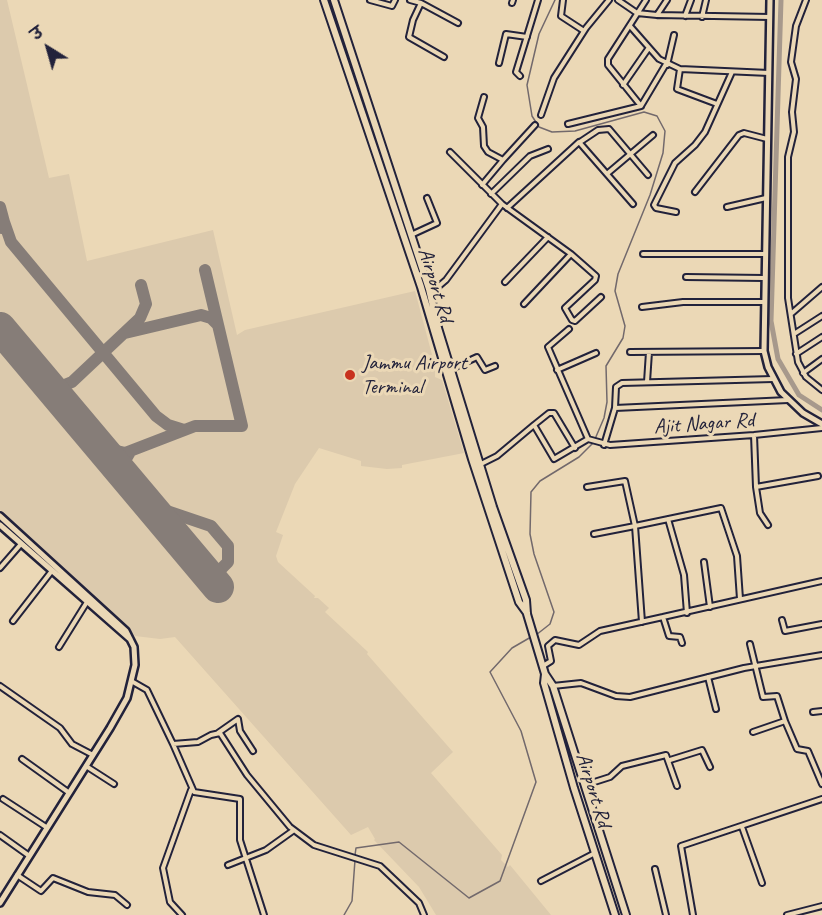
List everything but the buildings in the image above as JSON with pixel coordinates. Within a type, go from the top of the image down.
[{"type":"main road","name":"Airport Rd","points":[[324,0],[421,287],[472,459],[519,602],[528,616]]},
{"type":"main road","points":[[334,0],[429,289],[451,369],[526,600],[528,616],[545,674],[553,686],[626,915]]},
{"type":"main road","name":"Airport Rd","points":[[545,674],[544,683],[574,788],[615,915]]},
{"type":"street","points":[[370,0],[389,6],[395,0]]},
{"type":"street","points":[[410,0],[421,3],[458,23]]},
{"type":"street","points":[[520,76],[516,72],[538,0]]},
{"type":"street","points":[[563,0],[561,16],[584,31]]},
{"type":"street","points":[[541,115],[554,78],[584,31],[609,0]]},
{"type":"street","points":[[618,0],[637,13],[702,17],[770,17]]},
{"type":"street","points":[[641,106],[607,62],[646,0]]},
{"type":"street","points":[[657,15],[667,0]]},
{"type":"street","points":[[685,16],[691,0]]},
{"type":"street","points":[[702,17],[706,0]]},
{"type":"street","points":[[770,0],[764,351],[773,379],[788,400],[822,426]]},
{"type":"street","points":[[806,0],[796,26],[791,62],[796,79],[792,112],[794,132],[788,157],[787,242],[790,263],[788,304],[792,313],[796,354],[803,373],[822,390]]},
{"type":"street","points":[[421,3],[408,35],[444,57]]},
{"type":"street","points":[[630,26],[648,49],[667,64],[680,69],[769,73]]},
{"type":"street","points":[[499,63],[506,34],[527,37]]},
{"type":"street","points":[[568,124],[641,106],[667,64],[674,35]]},
{"type":"street","points":[[623,85],[648,49]]},
{"type":"street","points":[[680,69],[678,89],[717,104]]},
{"type":"street","points":[[676,212],[656,208],[654,205],[675,163],[701,138],[732,72]]},
{"type":"street","points":[[484,97],[478,118],[483,127],[484,146],[488,152],[503,160]]},
{"type":"street","points":[[482,185],[534,124]]},
{"type":"street","points":[[507,208],[579,142],[598,130],[609,129],[648,175]]},
{"type":"street","points":[[608,173],[653,135]]},
{"type":"street","points":[[695,192],[739,135],[767,139]]},
{"type":"street","points":[[579,142],[633,204]]},
{"type":"street","points":[[491,194],[530,156],[548,149]]},
{"type":"street","points":[[450,152],[502,204],[571,254],[596,277],[565,308],[565,312],[574,321],[601,297]]},
{"type":"street","points":[[410,235],[437,223],[427,198]]},
{"type":"street","points":[[727,207],[766,198]]},
{"type":"street","points":[[429,289],[439,286],[446,280],[502,204]]},
{"type":"street","points":[[505,282],[548,237]]},
{"type":"street","points":[[524,304],[571,254]]},
{"type":"street","points":[[643,254],[765,254]]},
{"type":"street","points":[[686,277],[764,278]]},
{"type":"street","points":[[792,313],[822,287]]},
{"type":"street","points":[[642,307],[683,302],[764,302]]},
{"type":"street","points":[[794,334],[822,316]]},
{"type":"street","points":[[534,424],[554,459],[589,439],[548,346],[569,329]]},
{"type":"street","points":[[796,354],[822,337]]},
{"type":"street","points":[[630,352],[764,351]]},
{"type":"street","points":[[647,382],[649,352]]},
{"type":"street","points":[[558,370],[596,353]]},
{"type":"street","points":[[451,369],[477,357],[485,370],[495,366]]},
{"type":"street","points":[[803,373],[822,359]]},
{"type":"street","points":[[602,445],[615,408],[617,385],[647,382],[773,379]]},
{"type":"street","points":[[615,408],[788,400]]},
{"type":"street","points":[[481,464],[496,456],[549,413],[554,413],[575,448]]},
{"type":"street","name":"Ajit Nagar Rd","points":[[589,439],[602,445],[754,435],[822,426]]},
{"type":"street","points":[[754,435],[756,487],[760,513],[768,525]]},
{"type":"street","points":[[756,487],[818,476]]},
{"type":"street","points":[[586,487],[625,481],[635,526],[642,622]]},
{"type":"street","points":[[594,534],[722,508],[737,556],[740,599]]},
{"type":"street","points":[[0,516],[36,551],[110,614],[132,640],[135,657],[133,682],[121,708],[0,903]]},
{"type":"street","points":[[668,519],[684,575],[687,613]]},
{"type":"street","points":[[0,525],[51,572],[132,640]]},
{"type":"street","points":[[0,568],[21,544]]},
{"type":"street","points":[[704,562],[710,607]]},
{"type":"street","points":[[13,621],[51,572]]},
{"type":"street","points":[[543,666],[551,662],[548,646],[555,640],[579,645],[600,631],[822,581]]},
{"type":"street","points":[[59,647],[88,601]]},
{"type":"street","points":[[663,617],[669,636],[680,637],[682,643]]},
{"type":"street","points":[[782,620],[785,631],[822,624]]},
{"type":"street","points":[[750,644],[763,696],[777,696],[797,749],[808,751],[822,784]]},
{"type":"street","points":[[553,686],[581,683],[616,696],[630,697],[755,666],[822,655]]},
{"type":"street","points":[[708,677],[716,709]]},
{"type":"street","points":[[133,682],[147,690],[173,744],[191,789],[199,795],[214,793],[240,799],[242,816],[239,829],[264,915]]},
{"type":"street","points":[[0,686],[63,731],[72,744],[93,756]]},
{"type":"street","points":[[813,711],[822,711]]},
{"type":"street","points":[[173,744],[198,742],[218,733],[237,718],[240,731],[253,752]]},
{"type":"street","points":[[753,732],[785,721]]},
{"type":"street","points":[[218,733],[224,737],[264,797],[281,813],[294,830],[314,845],[349,855],[360,861],[378,864],[419,903],[424,915]]},
{"type":"street","points":[[670,760],[702,750],[710,767]]},
{"type":"street","points":[[584,785],[613,776],[622,766],[664,754],[670,760],[677,786]]},
{"type":"street","points":[[22,759],[68,792]]},
{"type":"street","points":[[86,766],[114,784]]},
{"type":"street","points":[[182,915],[170,902],[163,868],[191,789]]},
{"type":"street","points":[[3,799],[46,827]]},
{"type":"street","points":[[693,915],[680,847],[822,799]]},
{"type":"street","points":[[742,827],[762,883]]},
{"type":"street","points":[[228,865],[276,845],[294,830]]},
{"type":"street","points":[[0,835],[28,855]]},
{"type":"street","points":[[541,881],[595,853]]},
{"type":"street","points":[[655,869],[666,915]]},
{"type":"street","points":[[16,875],[41,891],[53,878],[85,892],[115,895],[126,905]]},
{"type":"street","points":[[787,915],[822,906]]},
{"type":"shaded area","points":[[0,0],[7,0],[49,178],[69,174],[87,261],[213,230],[237,335],[245,330],[415,291],[435,366],[435,377],[442,380],[464,453],[402,465],[402,468],[387,469],[361,466],[361,461],[319,448],[295,484],[276,532],[283,535],[276,556],[278,562],[315,596],[314,598],[318,598],[329,608],[325,612],[368,652],[367,654],[453,752],[431,773],[502,855],[501,860],[508,867],[510,865],[551,915],[436,915],[419,887],[374,840],[368,827],[351,835],[175,637],[160,639],[135,636],[0,510]]},
{"type":"waterway","points":[[555,0],[539,34],[527,85],[532,116],[539,127],[552,132],[575,131],[644,112],[657,116],[665,131],[663,153],[650,195],[618,274],[615,291],[625,326],[623,338],[606,366],[607,402],[604,418],[595,439]]},
{"type":"waterway","points":[[781,0],[771,321],[778,359],[799,395],[822,410]]},
{"type":"waterway","points":[[536,635],[550,624],[554,612],[534,554],[530,534],[531,492],[540,481],[579,457],[593,443]]},
{"type":"waterway","points":[[355,855],[356,848],[399,842],[469,898],[500,881],[536,782],[521,731],[490,672],[512,648],[531,637]]},
{"type":"waterway","points":[[344,915],[352,901],[355,860]]},
{"type":"taxiway","points":[[0,207],[4,222],[2,228]]},
{"type":"taxiway","points":[[4,222],[11,242],[156,416],[168,425],[184,430]]},
{"type":"taxiway","points":[[101,447],[125,453],[195,426],[242,426],[205,270]]},
{"type":"taxiway","points":[[49,386],[62,386],[72,382],[140,318],[146,304],[141,285]]},
{"type":"taxiway","points":[[125,333],[201,315],[211,318],[217,324]]},
{"type":"taxiway","points":[[122,473],[123,464],[130,452]]},
{"type":"taxiway","points":[[149,505],[211,526],[228,546],[228,562],[218,572],[202,573],[193,565],[177,538]]},
{"type":"runway","points":[[0,328],[218,587]]},
{"type":"place","name":"Jammu Airport Terminal","points":[[350,375]]}]
